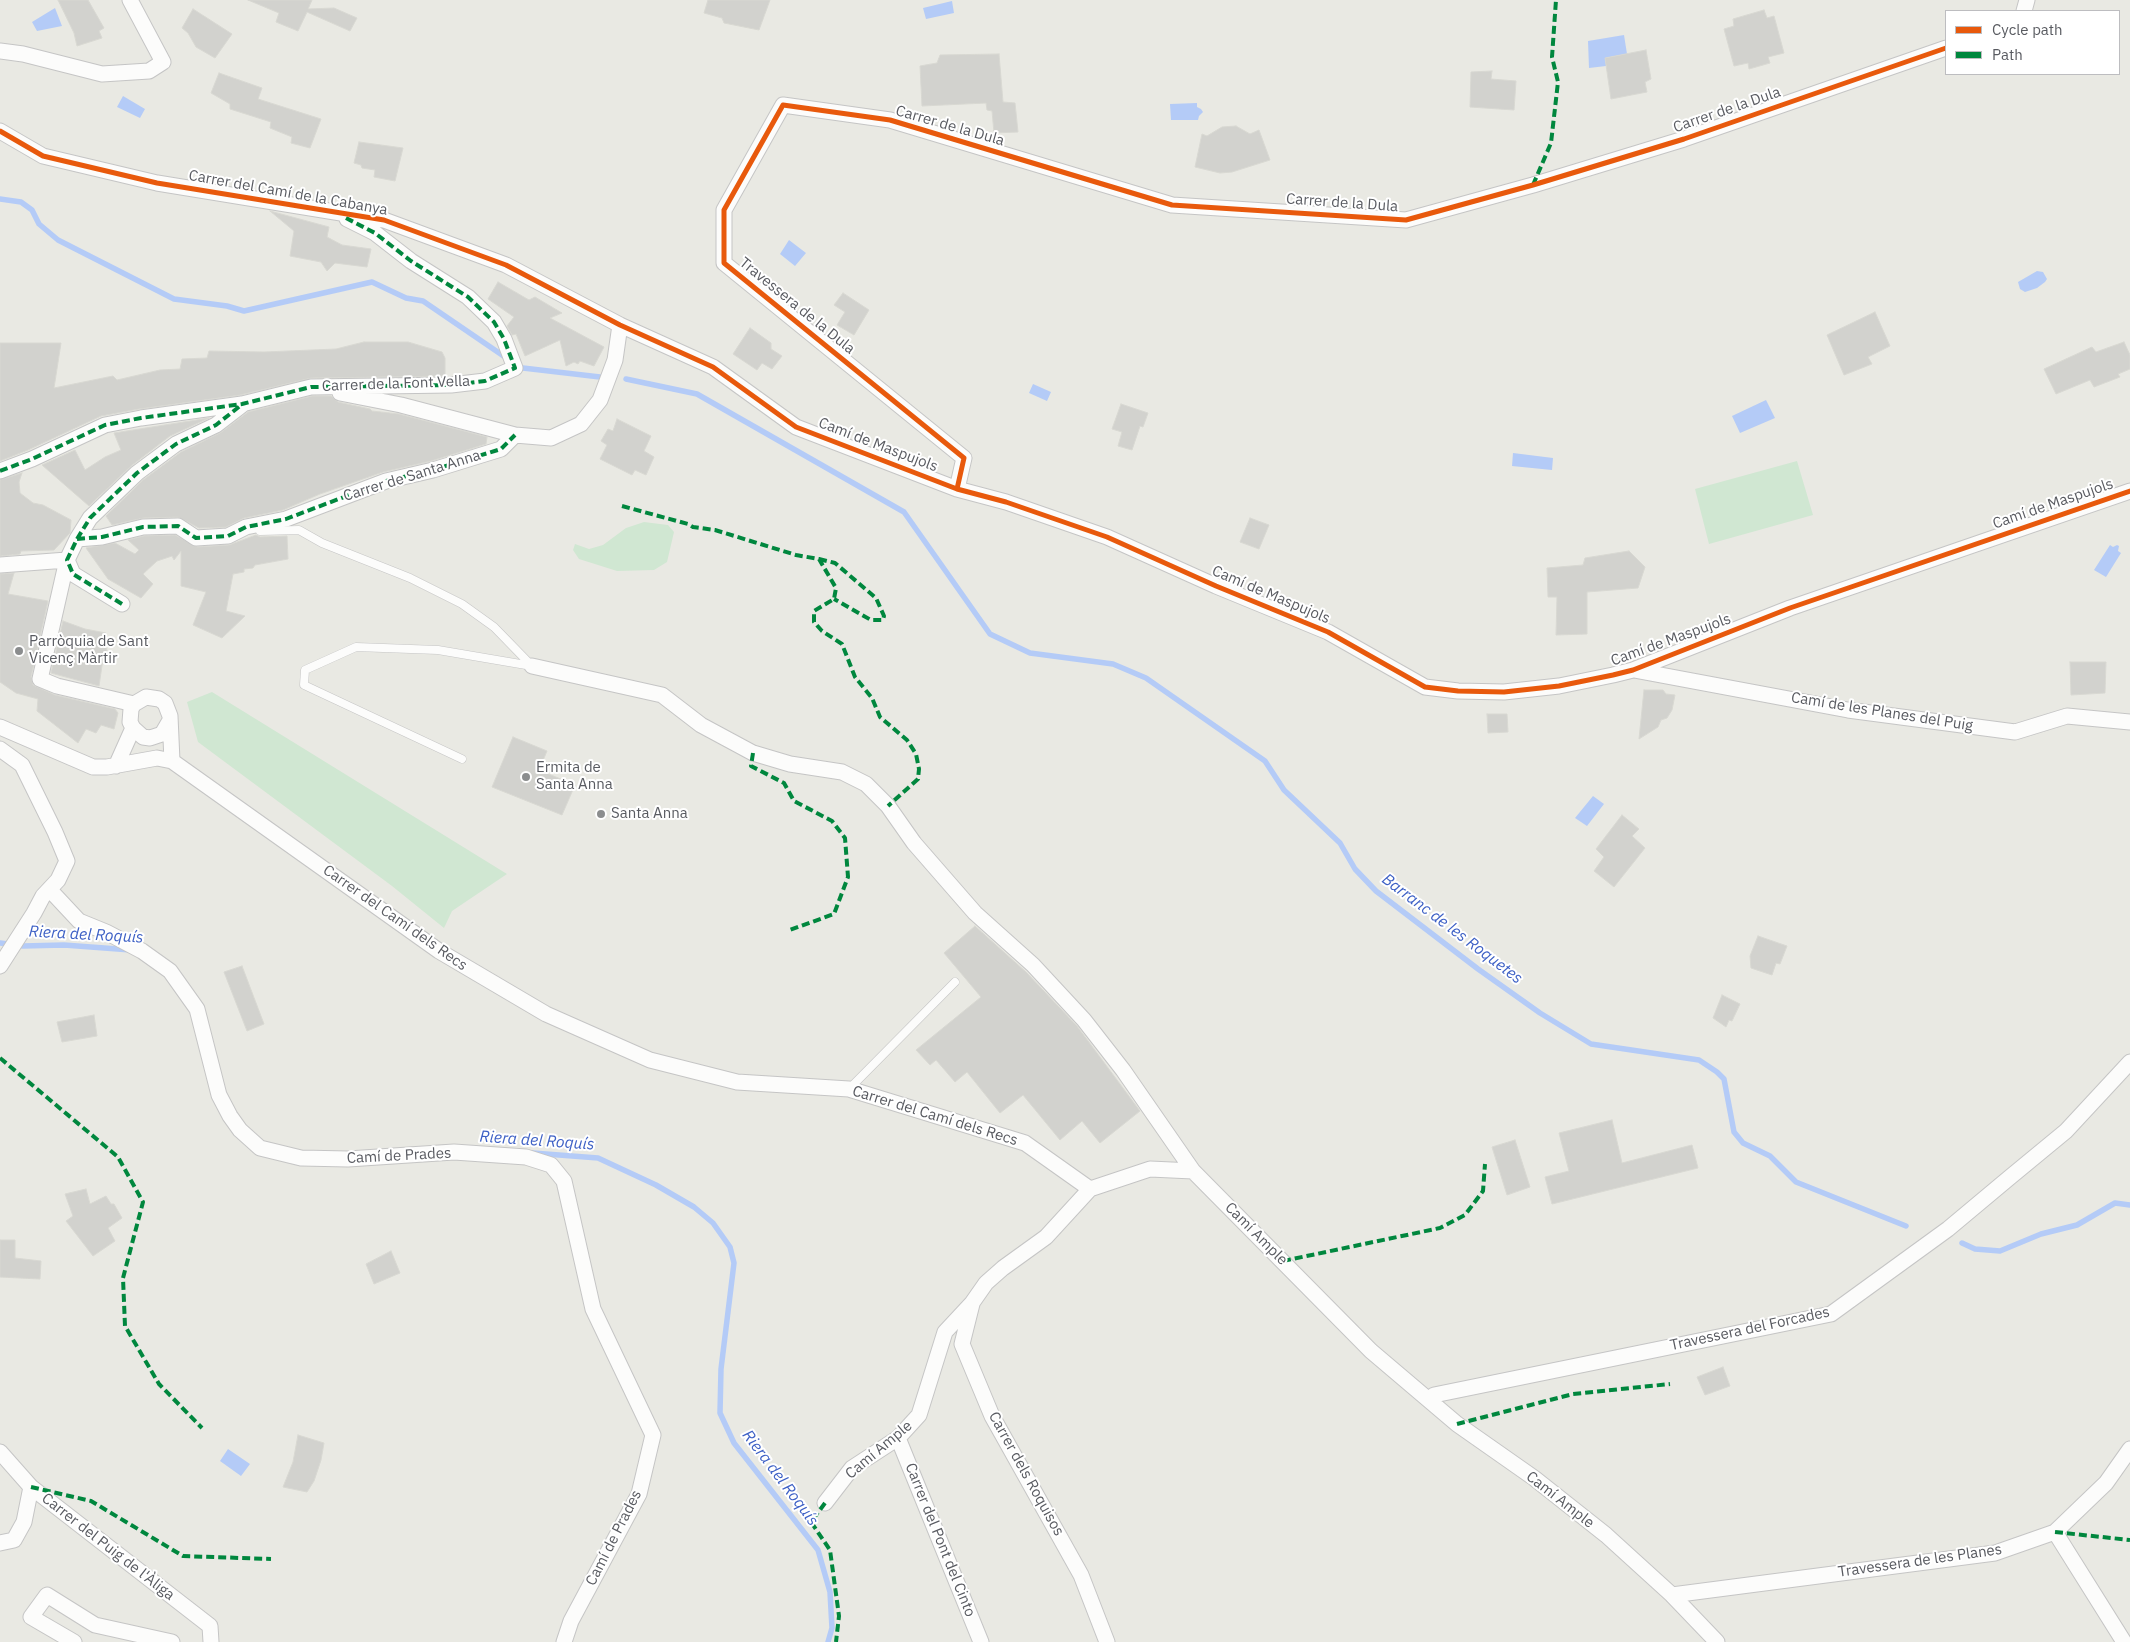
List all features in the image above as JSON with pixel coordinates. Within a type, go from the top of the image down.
[{"type":"street","points":[[0,51],[23,54],[102,74],[150,71],[163,62],[129,0]]},
{"type":"street","name":"Carrer de la Dula","points":[[782,106],[890,120],[1172,205],[1406,220],[1533,186],[1684,139],[1945,48]]},
{"type":"street","name":"Travessera de la Dula","points":[[782,106],[724,210],[724,264],[964,458],[957,489]]},
{"type":"street","name":"Carrer del Camí de la Cabanya","points":[[0,131],[43,156],[157,183],[336,214],[384,220],[506,265],[620,325]]},
{"type":"street","name":"Carrer de la Font Vella","points":[[0,471],[32,459],[105,426],[141,418],[242,404],[311,387],[451,385],[485,381],[515,368],[504,339],[494,322],[468,297],[411,261],[376,233],[336,214]]},
{"type":"street","points":[[311,387],[401,405],[515,435],[551,438],[581,424],[600,400],[615,360],[620,325]]},
{"type":"street","name":"Camí de Maspujols","points":[[620,325],[713,367],[796,427],[957,489],[1006,502],[1107,537],[1216,586],[1328,632],[1425,687],[1458,692],[1504,692],[1559,686],[1614,676],[1790,608],[2130,490]]},
{"type":"street","points":[[134,704],[57,686],[40,679],[67,560],[76,539],[90,518],[137,474],[176,444],[216,425],[242,404]]},
{"type":"street","name":"Carrer de Santa Anna","points":[[76,539],[102,537],[143,527],[178,526],[196,538],[228,536],[246,527],[286,519],[386,481],[433,470],[501,449],[515,435]]},
{"type":"street","points":[[0,565],[67,560]]},
{"type":"street","points":[[67,560],[73,574],[122,604]]},
{"type":"street","points":[[532,666],[662,695],[701,725],[753,753],[790,764],[842,772],[866,784],[888,806],[914,843],[975,913],[1033,965],[1084,1020],[1123,1070],[1193,1172]]},
{"type":"street","name":"Camí de les Planes del Puig","points":[[1633,670],[1848,710],[2015,732],[2067,716],[2130,722]]},
{"type":"street","points":[[0,727],[93,767],[158,758],[172,761],[169,722],[168,709],[159,699],[146,697],[134,704],[129,716],[133,728],[143,737],[156,737],[162,734],[169,722]]},
{"type":"street","points":[[111,766],[133,728]]},
{"type":"street","points":[[0,750],[22,765],[55,832],[66,861],[58,880],[43,896],[0,966]]},
{"type":"street","name":"Carrer del Camí dels Recs","points":[[172,761],[439,952],[546,1014],[650,1060],[738,1082],[849,1089],[1025,1143],[1090,1189]]},
{"type":"street","name":"Camí de Prades","points":[[50,890],[79,921],[106,932],[142,951],[170,970],[197,1009],[219,1096],[240,1130],[260,1148],[301,1158],[348,1159],[454,1152],[526,1157],[551,1165],[564,1181],[593,1309],[653,1435],[639,1494],[571,1621],[564,1642]]},
{"type":"street","name":"Travessera del Forcades","points":[[1434,1395],[1831,1314],[1948,1229],[2031,1160],[2066,1130],[2130,1062]]},
{"type":"street","name":"Camí Ample","points":[[825,1503],[852,1468],[898,1438],[919,1415],[945,1332],[972,1303],[986,1283],[1046,1237],[1090,1189],[1150,1169],[1193,1172],[1371,1351],[1457,1424],[1534,1478],[1606,1535],[1672,1595],[1717,1642]]},
{"type":"street","name":"Carrer dels Roquisos","points":[[972,1303],[962,1344],[992,1416],[1081,1575],[1108,1642]]},
{"type":"street","name":"Carrer del Pont del Cinto","points":[[898,1438],[981,1642]]},
{"type":"street","name":"Travessera de les Planes","points":[[1672,1595],[1995,1554],[2055,1532],[2106,1483],[2130,1449]]},
{"type":"street","name":"Carrer del Puig de l'Àliga","points":[[0,1452],[31,1487],[210,1626],[211,1642]]},
{"type":"street","points":[[0,1543],[14,1540],[24,1522],[31,1487]]},
{"type":"street","points":[[2055,1532],[2124,1642]]},
{"type":"street","points":[[74,1642],[31,1617],[47,1595],[95,1625],[172,1642]]},
{"type":"lane","points":[[235,533],[299,530],[322,543],[410,578],[462,604],[488,622],[532,666]]},
{"type":"lane","points":[[462,758],[304,685],[305,670],[356,647],[438,650],[532,666]]},
{"type":"lane","points":[[849,1089],[955,982]]},
{"type":"green space","points":[[1797,461],[1813,515],[1709,544],[1695,489]]},
{"type":"green space","points":[[644,522],[668,525],[674,532],[667,562],[654,570],[617,571],[579,559],[573,550],[575,544],[589,549],[603,545],[626,528]]},
{"type":"green space","points":[[212,692],[507,874],[452,911],[444,928],[392,886],[198,742],[187,702]]},
{"type":"water","points":[[952,1],[954,13],[926,19],[923,8]]},
{"type":"water","points":[[55,8],[62,26],[37,31],[32,22]]},
{"type":"water","points":[[1624,35],[1627,54],[1606,58],[1606,66],[1589,68],[1588,41]]},
{"type":"water","points":[[123,96],[145,109],[140,118],[117,107]]},
{"type":"water","points":[[1197,103],[1197,107],[1203,112],[1198,120],[1171,120],[1170,104]]},
{"type":"water","points":[[789,240],[806,253],[795,266],[780,254]]},
{"type":"water","points":[[2037,271],[2043,272],[2047,279],[2045,282],[2037,288],[2025,292],[2020,289],[2018,282]]},
{"type":"water","points":[[1033,384],[1051,392],[1047,401],[1029,393]]},
{"type":"water","points":[[1766,400],[1775,418],[1740,433],[1732,416]]},
{"type":"water","points":[[1513,453],[1553,458],[1552,470],[1512,466]]},
{"type":"water","points":[[2110,545],[2113,547],[2119,546],[2118,551],[2121,553],[2106,577],[2094,570]]},
{"type":"water","points":[[1593,796],[1604,804],[1587,826],[1575,818]]},
{"type":"water","points":[[228,1449],[250,1464],[241,1476],[220,1461]]},
{"type":"building","points":[[58,0],[88,0],[104,28],[99,31],[102,38],[77,46],[74,33]]},
{"type":"building","points":[[248,0],[312,0],[308,9],[334,8],[357,18],[350,31],[307,12],[298,31],[276,22],[279,13]]},
{"type":"building","points":[[708,0],[770,0],[759,30],[724,23],[722,18],[704,13]]},
{"type":"building","points":[[193,9],[232,34],[215,58],[196,47],[188,33],[182,28]]},
{"type":"building","points":[[1764,10],[1767,18],[1774,16],[1784,53],[1768,57],[1770,63],[1749,69],[1748,63],[1734,66],[1724,29],[1734,26],[1733,19]]},
{"type":"building","points":[[1646,50],[1651,79],[1645,82],[1647,92],[1611,99],[1605,58]]},
{"type":"building","points":[[999,54],[1003,102],[1015,103],[1018,132],[994,133],[992,111],[987,110],[986,103],[922,106],[920,66],[937,63],[940,55]]},
{"type":"building","points":[[1492,71],[1491,79],[1516,81],[1514,110],[1470,107],[1471,72]]},
{"type":"building","points":[[219,73],[262,88],[258,99],[321,119],[310,148],[291,143],[292,137],[270,128],[271,122],[230,109],[230,104],[211,93]]},
{"type":"building","points":[[1236,126],[1250,134],[1259,130],[1270,160],[1232,172],[1220,173],[1195,167],[1202,134],[1207,136],[1222,127]]},
{"type":"building","points":[[359,142],[403,148],[395,181],[374,177],[375,170],[362,168],[361,165],[354,163]]},
{"type":"building","points":[[270,211],[329,227],[327,237],[342,245],[371,249],[367,267],[335,263],[327,271],[321,262],[290,256],[294,231]]},
{"type":"building","points":[[498,282],[529,300],[535,297],[562,313],[550,318],[604,347],[594,366],[580,361],[578,364],[574,362],[566,366],[560,340],[525,356],[516,334],[512,335],[507,326],[514,317],[488,299]]},
{"type":"building","points":[[843,293],[869,310],[854,335],[837,325],[845,312],[834,305]]},
{"type":"building","points":[[1875,312],[1890,346],[1868,357],[1872,364],[1844,375],[1827,335]]},
{"type":"building","points":[[750,328],[771,343],[771,349],[782,356],[772,369],[762,363],[757,370],[733,354]]},
{"type":"building","points":[[364,342],[408,342],[442,352],[445,358],[445,376],[311,378],[240,395],[101,416],[0,461],[0,343],[61,343],[54,388],[113,376],[117,380],[160,370],[180,369],[182,359],[207,358],[209,351],[264,352],[336,349]]},
{"type":"building","points":[[2124,342],[2130,355],[2130,369],[2118,374],[2120,377],[2094,387],[2090,380],[2056,394],[2044,369],[2092,347],[2096,352]]},
{"type":"building","points":[[312,396],[331,396],[338,402],[372,411],[399,414],[487,437],[486,444],[431,461],[383,472],[320,494],[283,510],[244,518],[226,527],[199,528],[178,517],[143,518],[112,525],[106,516],[143,480],[181,452],[220,433],[248,412]]},
{"type":"building","points":[[1121,404],[1148,413],[1143,427],[1140,426],[1132,450],[1118,446],[1122,432],[1112,429]]},
{"type":"building","points":[[209,418],[170,436],[131,466],[89,506],[42,465],[75,450],[85,470],[105,457],[121,450],[114,433]]},
{"type":"building","points":[[617,419],[651,436],[644,451],[654,457],[646,475],[635,470],[632,475],[600,459],[607,445],[601,441],[608,429],[613,431]]},
{"type":"building","points":[[22,473],[19,482],[20,493],[33,503],[43,505],[71,520],[70,533],[54,550],[21,551],[20,554],[0,556],[0,480]]},
{"type":"building","points":[[1250,518],[1269,525],[1259,549],[1240,542]]},
{"type":"building","points":[[175,535],[197,547],[229,545],[256,535],[260,537],[287,536],[288,559],[255,565],[253,568],[244,569],[244,572],[233,574],[226,611],[245,616],[222,638],[193,625],[206,592],[181,586],[181,551],[174,560],[172,556],[157,561],[143,574],[153,584],[141,598],[108,579],[86,548],[115,543],[135,554],[139,550],[128,540],[144,536]]},
{"type":"building","points":[[1629,551],[1645,567],[1638,588],[1587,592],[1587,634],[1556,635],[1557,597],[1548,597],[1547,568],[1583,565],[1585,558]]},
{"type":"building","points":[[14,573],[8,594],[48,601],[31,677],[33,685],[55,695],[115,709],[118,713],[114,729],[101,725],[96,733],[86,729],[78,743],[37,711],[38,699],[16,693],[0,682],[0,574]]},
{"type":"building","points":[[63,621],[85,629],[106,633],[107,653],[104,652],[99,686],[51,673]]},
{"type":"building","points":[[2070,662],[2106,662],[2105,693],[2071,695]]},
{"type":"building","points":[[1644,690],[1663,690],[1666,694],[1675,695],[1672,710],[1667,718],[1661,720],[1658,727],[1639,739]]},
{"type":"building","points":[[1487,714],[1507,714],[1508,732],[1488,733]]},
{"type":"building","name":"Ermita de Santa Anna","points":[[513,737],[547,751],[539,770],[575,785],[562,815],[492,787]]},
{"type":"building","points":[[1622,815],[1639,829],[1632,836],[1645,848],[1614,887],[1594,871],[1604,857],[1596,849]]},
{"type":"building","points":[[975,926],[1026,972],[1077,1026],[1140,1111],[1100,1143],[1082,1121],[1060,1140],[1023,1095],[1000,1113],[967,1072],[955,1082],[936,1060],[930,1065],[916,1050],[981,997],[944,953]]},
{"type":"building","points":[[1758,936],[1787,946],[1780,964],[1776,963],[1772,975],[1751,968],[1750,956]]},
{"type":"building","points":[[242,966],[264,1024],[247,1031],[224,972]]},
{"type":"building","points":[[1722,995],[1740,1004],[1732,1021],[1729,1020],[1726,1027],[1713,1018]]},
{"type":"building","points":[[94,1015],[97,1036],[62,1042],[57,1022]]},
{"type":"building","points":[[1612,1120],[1622,1163],[1692,1145],[1698,1168],[1552,1204],[1545,1177],[1569,1171],[1559,1133]]},
{"type":"building","points":[[1515,1140],[1530,1187],[1507,1195],[1492,1147]]},
{"type":"building","points":[[86,1189],[90,1204],[106,1196],[111,1204],[114,1204],[122,1218],[108,1228],[115,1241],[93,1256],[66,1221],[73,1216],[65,1194]]},
{"type":"building","points":[[0,1240],[15,1240],[15,1258],[41,1261],[40,1279],[0,1277]]},
{"type":"building","points":[[391,1251],[400,1273],[374,1284],[366,1264]]},
{"type":"building","points":[[1723,1367],[1730,1386],[1705,1395],[1697,1377]]},
{"type":"building","points":[[298,1435],[324,1443],[314,1481],[307,1492],[283,1487],[293,1462]]},
{"type":"waterway","name":"Barranc de les Roquetes","points":[[0,199],[21,202],[32,210],[39,224],[58,240],[174,299],[227,306],[244,311],[372,282],[406,298],[423,301],[505,357]]},
{"type":"waterway","name":"Barranc de les Roquetes","points":[[523,368],[600,377]]},
{"type":"waterway","name":"Barranc de les Roquetes","points":[[626,379],[697,394],[904,512],[990,634],[1030,653],[1113,664],[1146,678],[1265,761],[1284,790],[1340,843],[1355,869],[1376,891],[1478,969],[1540,1013],[1591,1044],[1699,1060],[1724,1079],[1734,1132],[1743,1143],[1770,1156],[1796,1182],[1906,1226]]},
{"type":"waterway","name":"Riera del Roquís","points":[[0,943],[23,946],[64,945],[131,950]]},
{"type":"waterway","name":"Riera del Roquís","points":[[533,1153],[598,1158],[656,1185],[694,1207],[713,1223],[730,1247],[734,1263],[721,1369],[720,1413],[734,1443],[818,1550],[830,1592],[832,1628],[828,1642]]},
{"type":"waterway","name":"Barranc de les Roquetes","points":[[1962,1243],[1975,1249],[2000,1251],[2041,1234],[2077,1225],[2115,1203],[2130,1205]]},
{"type":"marked path","points":[[1533,185],[1551,143],[1558,82],[1552,57],[1556,0]]},
{"type":"marked path","points":[[0,471],[32,459],[105,425],[242,404],[311,387],[451,385],[485,381],[515,368],[504,339],[494,322],[468,297],[411,261],[375,233],[346,218]]},
{"type":"marked path","points":[[122,604],[73,574],[67,560],[77,539],[90,518],[137,473],[176,444],[216,425],[240,406]]},
{"type":"marked path","points":[[77,539],[102,537],[143,527],[178,526],[196,538],[228,536],[246,527],[286,519],[386,481],[433,470],[501,449],[515,435]]},
{"type":"marked path","points":[[622,506],[693,527],[715,530],[796,555],[819,559],[836,588],[834,599],[814,611],[814,622],[822,631],[842,644],[855,677],[872,698],[880,717],[907,740],[916,754],[919,769],[918,779],[888,806]]},
{"type":"marked path","points":[[819,559],[835,563],[876,598],[884,616],[883,620],[871,620],[834,599]]},
{"type":"marked path","points":[[753,753],[751,766],[784,783],[794,801],[832,821],[845,838],[848,877],[834,914],[787,931]]},
{"type":"marked path","points":[[0,1058],[118,1157],[143,1202],[123,1278],[125,1326],[159,1384],[202,1428]]},
{"type":"marked path","points":[[1283,1261],[1440,1228],[1465,1215],[1483,1191],[1485,1164]]},
{"type":"marked path","points":[[1457,1424],[1573,1394],[1670,1384]]},
{"type":"marked path","points":[[31,1487],[91,1501],[183,1556],[271,1559]]},
{"type":"marked path","points":[[825,1503],[811,1522],[830,1550],[839,1616],[836,1642]]},
{"type":"marked path","points":[[2055,1532],[2130,1540]]},
{"type":"cycle path","points":[[957,489],[964,458],[724,263],[724,210],[783,105],[890,120],[1172,205],[1406,220],[1533,185],[1684,139],[1945,48]]},
{"type":"cycle path","points":[[0,131],[43,156],[157,183],[384,220],[506,265],[620,325],[713,367],[796,427],[957,489],[1006,502],[1107,537],[1216,586],[1328,632],[1425,687],[1458,691],[1504,692],[1559,686],[1633,670],[1790,608],[2130,491]]},
{"type":"place","name":"Parròquia de Sant Vicenç Màrtir","points":[[19,651]]},
{"type":"place","name":"Ermita de Santa Anna","points":[[526,777]]},
{"type":"place","name":"Santa Anna","points":[[601,814]]}]
